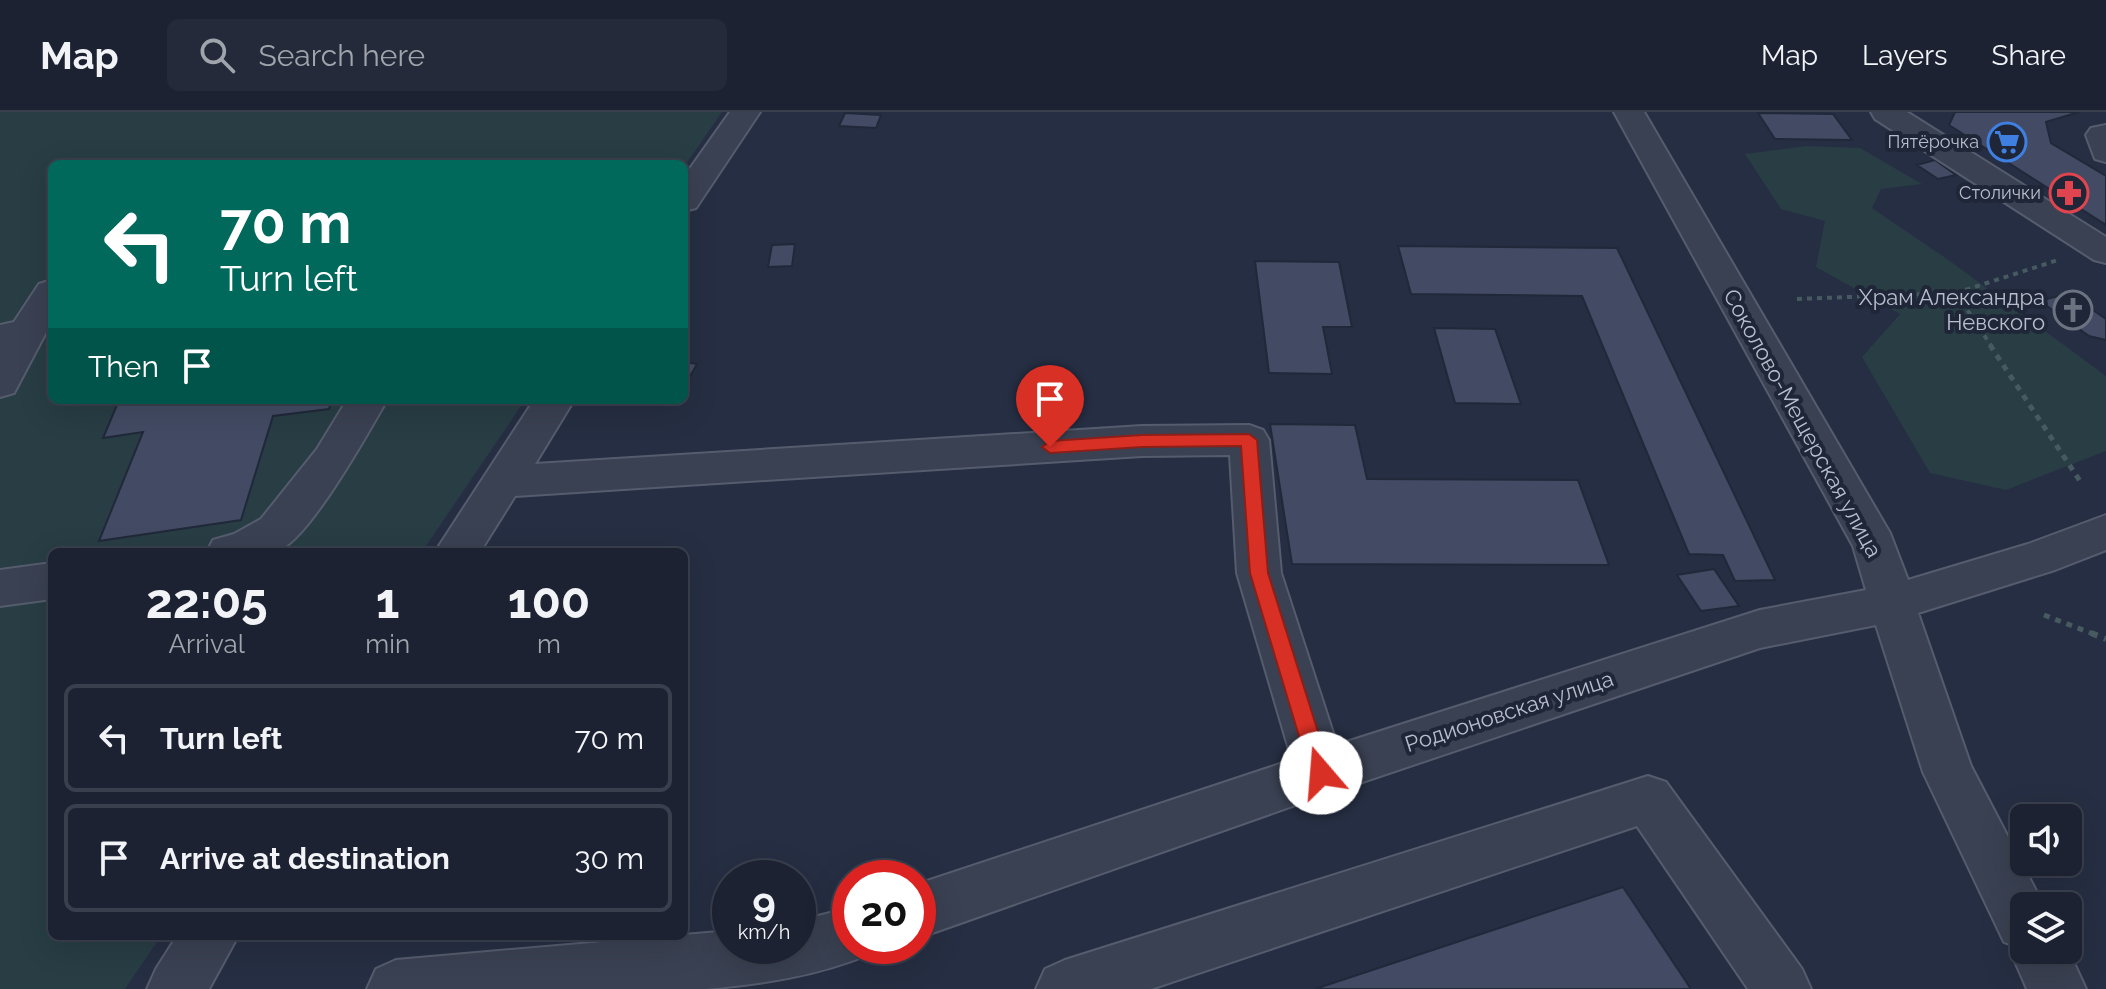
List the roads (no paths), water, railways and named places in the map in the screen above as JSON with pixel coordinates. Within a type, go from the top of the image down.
[{"type":"street","points":[[688,195],[745,112]]},
{"type":"street","name":"Соколово-Мещерская улица","points":[[1629,112],[1875,545],[1948,772],[2010,895]]},
{"type":"street","points":[[1886,112],[2102,250]]},
{"type":"street","points":[[2106,134],[2102,135],[2106,152]]},
{"type":"street","points":[[0,384],[13,335],[48,296]]},
{"type":"street","points":[[246,548],[276,531],[332,460],[365,404]]},
{"type":"street","points":[[460,548],[551,404]]},
{"type":"street","points":[[502,481],[1142,441],[1249,440],[1259,573],[1321,773]]},
{"type":"street","name":"Родионовская улица","points":[[936,905],[1321,773],[1760,629],[1893,603],[2039,558],[2106,532]]},
{"type":"street","points":[[0,588],[48,582]]},
{"type":"street","points":[[1065,989],[1648,799],[1782,989]]},
{"type":"street","points":[[176,989],[207,940]]},
{"type":"street","points":[[396,989],[706,975],[759,956],[832,941]]},
{"type":"street","points":[[2045,964],[2057,989]]},
{"type":"place","name":"Пятёрочка","points":[[2007,142]]},
{"type":"place","name":"Столички","points":[[2069,193]]},
{"type":"place","name":"Храм Александра Невского","points":[[2073,310]]}]
